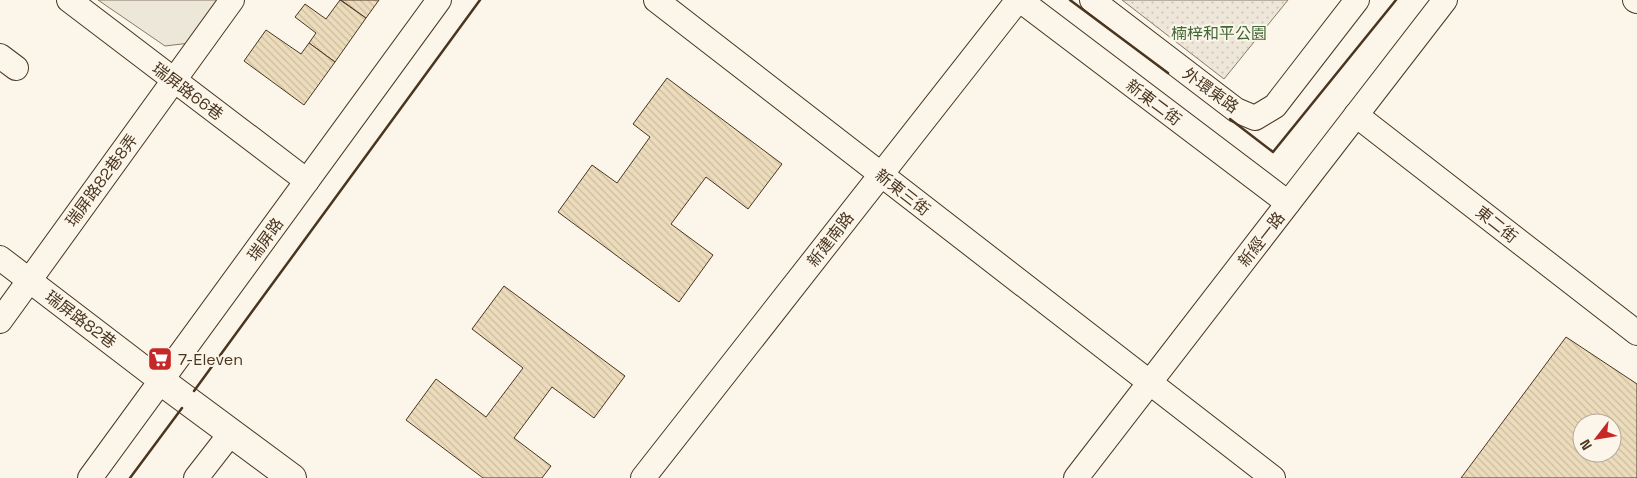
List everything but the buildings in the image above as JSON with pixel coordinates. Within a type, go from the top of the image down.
[{"type":"street","name":"瑞屏路66巷","points":[[69,0],[307,181]]},
{"type":"street","name":"瑞屏路82巷8弄","points":[[0,321],[232,0]]},
{"type":"street","name":"瑞屏路","points":[[90,478],[439,0]]},
{"type":"street","name":"新東三街","points":[[656,0],[1149,384],[1273,478]]},
{"type":"street","name":"新建南路","points":[[643,478],[1019,0]]},
{"type":"street","name":"新東二街","points":[[1019,0],[1288,203]]},
{"type":"street","name":"外環東路","points":[[1092,0],[1236,110],[1255,118],[1275,106],[1357,0]]},
{"type":"street","name":"新經一路","points":[[1076,478],[1445,0]]},
{"type":"street","name":"東二街","points":[[1356,115],[1637,333]]},
{"type":"street","name":"瑞屏路82巷","points":[[0,258],[161,381]]},
{"type":"street","points":[[161,381],[292,478]]},
{"type":"street","points":[[196,478],[231,433]]},
{"type":"green space","name":"楠梓和平公園","points":[[1122,0],[1288,0],[1224,79]]},
{"type":"shaded area","points":[[98,0],[220,0],[190,43],[165,46]]},
{"type":"wall","points":[[194,391],[480,0]]},
{"type":"wall","points":[[1070,0],[1168,73]]},
{"type":"wall","points":[[1230,119],[1273,152],[1396,0]]},
{"type":"wall","points":[[130,478],[182,408]]},
{"type":"place","name":"7-Eleven","points":[[160,359]]}]
